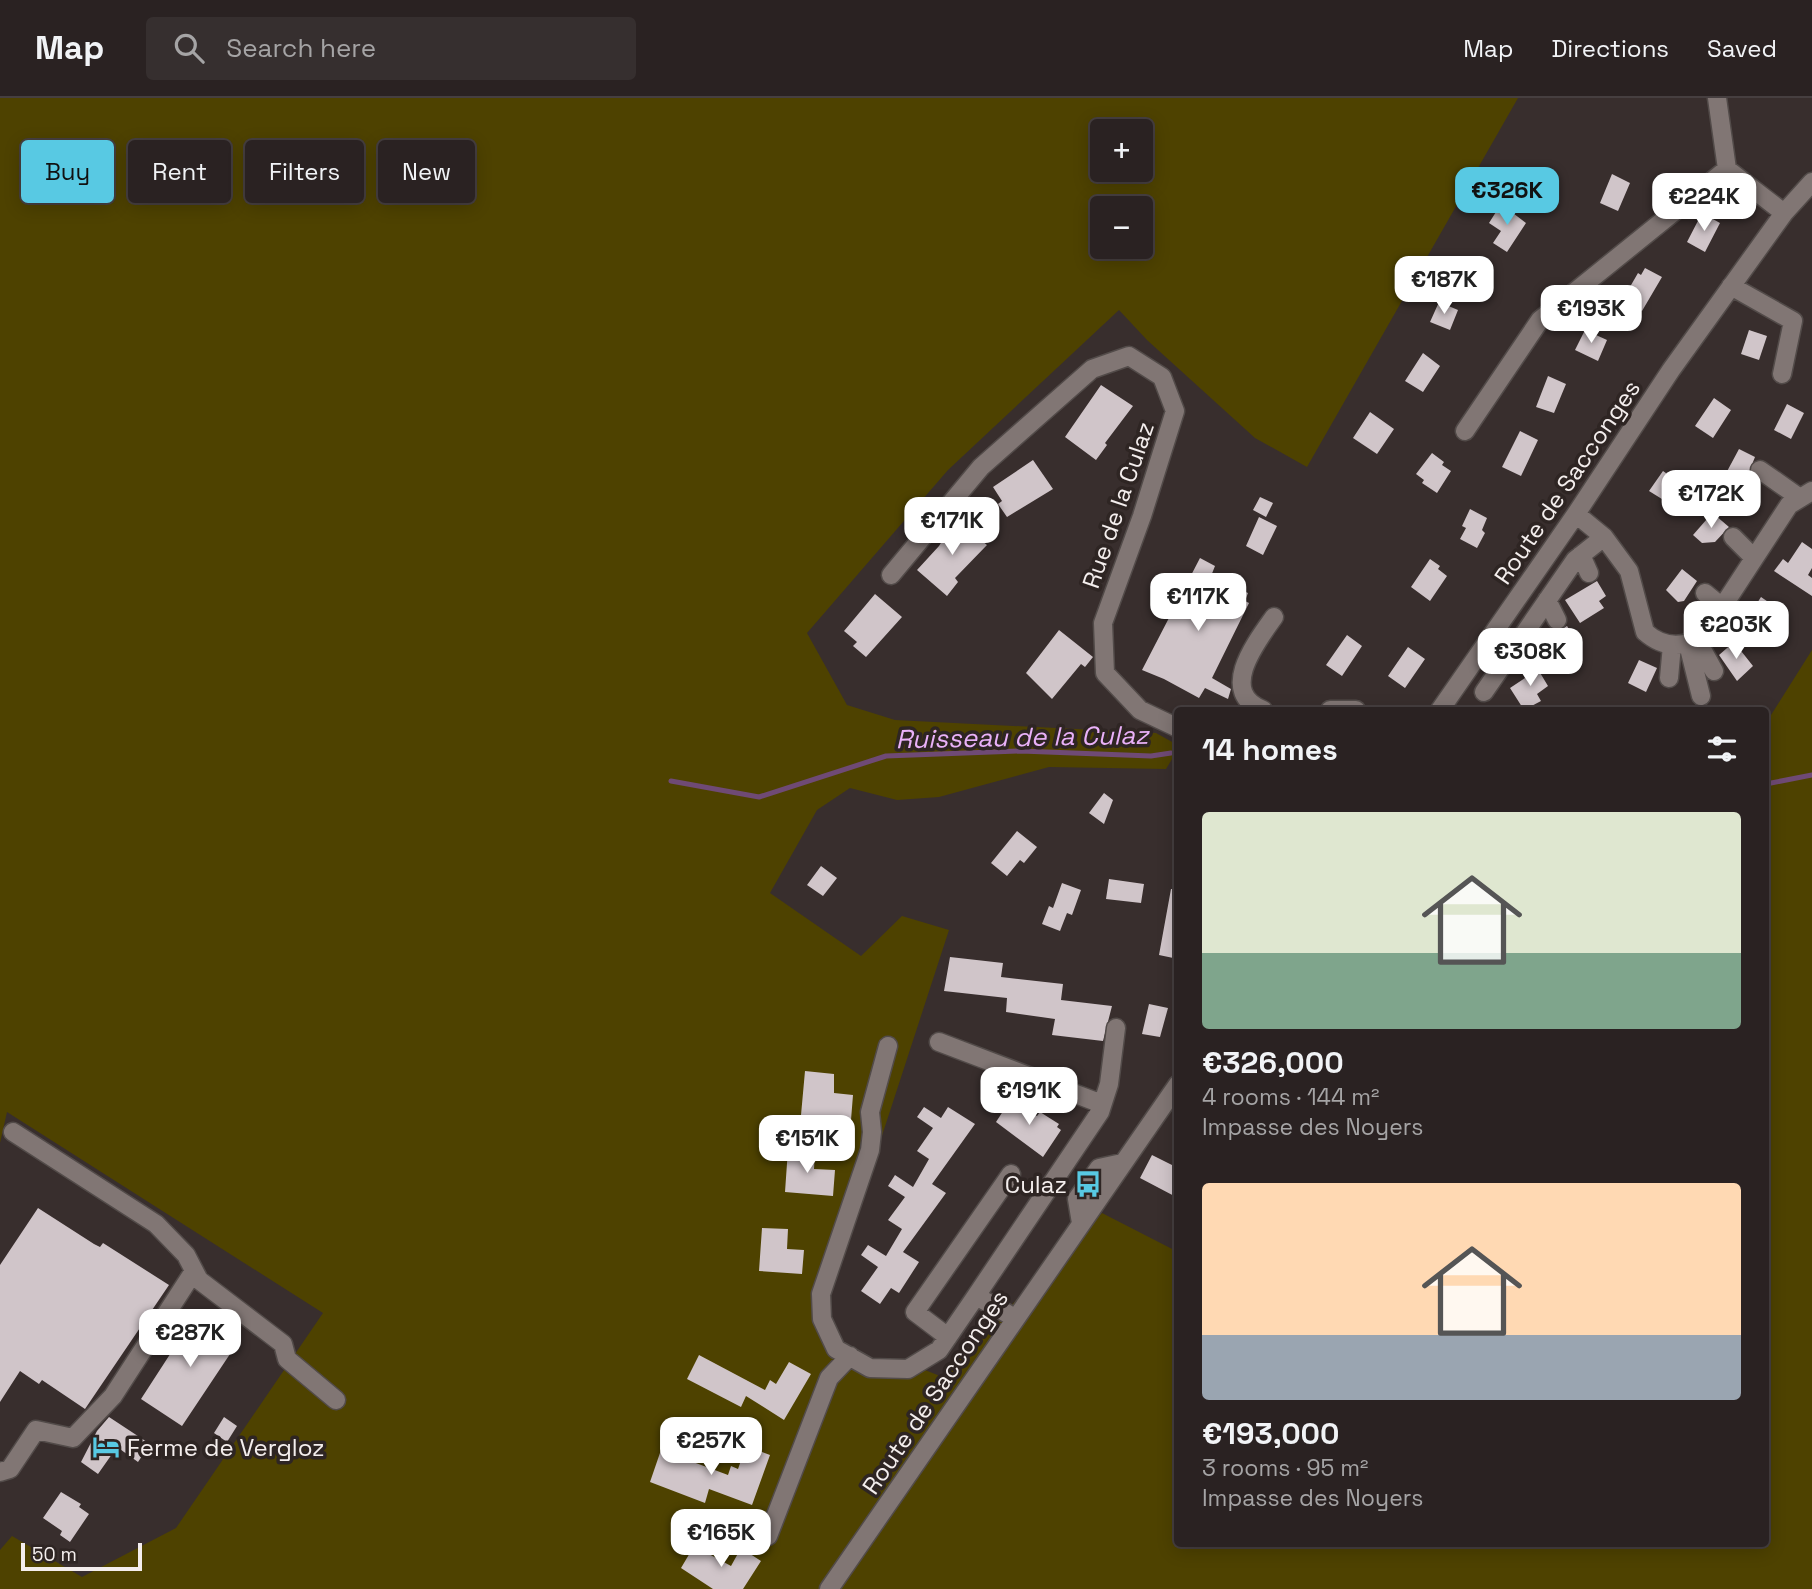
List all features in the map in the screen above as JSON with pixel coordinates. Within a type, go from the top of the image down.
[{"type":"street","points":[[1717,98],[1727,169],[1784,213]]},
{"type":"street","points":[[1465,431],[1540,320],[1727,169]]},
{"type":"street","name":"Route de Sacconges","points":[[1442,707],[1576,514],[1671,370],[1784,213],[1812,182]]},
{"type":"street","points":[[1731,286],[1793,321],[1782,374]]},
{"type":"street","name":"Rue de la Culaz","points":[[891,575],[981,467],[1092,369],[1129,356],[1163,377],[1175,411],[1142,516],[1103,623],[1105,673],[1140,710],[1174,726]]},
{"type":"street","points":[[1760,470],[1806,494]]},
{"type":"street","points":[[1669,678],[1686,643],[1706,632],[1788,505],[1806,494]]},
{"type":"street","points":[[1576,514],[1604,537],[1629,571],[1645,632],[1653,639],[1686,643],[1714,671]]},
{"type":"street","points":[[1483,692],[1574,560],[1604,537]]},
{"type":"street","points":[[1733,537],[1754,558]]},
{"type":"street","points":[[1581,555],[1589,573]]},
{"type":"street","points":[[1705,593],[1751,631]]},
{"type":"street","points":[[1547,600],[1557,620]]},
{"type":"street","points":[[1254,707],[1243,689],[1242,668],[1247,656],[1274,617]]},
{"type":"street","points":[[1686,643],[1701,696]]},
{"type":"street","points":[[1515,646],[1524,664]]},
{"type":"street","points":[[888,1046],[870,1112],[870,1150],[821,1294],[822,1319],[836,1349],[870,1368],[908,1370],[939,1350],[1102,1104],[1109,1084],[1116,1028]]},
{"type":"street","points":[[939,1042],[1102,1104]]},
{"type":"street","name":"Route de Sacconges","points":[[829,1589],[1174,1090]]},
{"type":"street","points":[[13,1132],[156,1224],[186,1255],[199,1280],[283,1344],[287,1359],[336,1400]]},
{"type":"street","points":[[948,1337],[915,1312],[1012,1174]]},
{"type":"street","points":[[0,1486],[5,1471],[36,1430],[74,1438],[113,1396],[194,1271]]},
{"type":"street","points":[[976,1296],[1008,1314]]},
{"type":"street","points":[[768,1536],[830,1378],[850,1356]]},
{"type":"shaded area","points":[[0,98],[1518,98],[1307,467],[1255,438],[1147,340],[1119,310],[948,470],[807,633],[847,705],[895,720],[1156,733],[1174,743],[1174,756],[1166,769],[1049,767],[939,797],[897,800],[850,788],[817,810],[770,893],[861,956],[902,916],[949,930],[820,1326],[853,1356],[920,1368],[945,1378],[955,1362],[1102,1213],[1174,1250],[1174,1547],[1769,1547],[1769,718],[1812,650],[1812,1589],[0,1589],[0,1550],[12,1536],[82,1577],[176,1528],[323,1313],[7,1112],[0,1143]]},
{"type":"building","points":[[1612,174],[1630,183],[1618,211],[1600,203]]},
{"type":"building","points":[[1501,204],[1526,223],[1507,252],[1493,243],[1501,231],[1489,223]]},
{"type":"building","points":[[1702,213],[1720,223],[1705,252],[1687,242]]},
{"type":"building","points":[[1645,268],[1662,277],[1642,311],[1623,299],[1638,273],[1641,275]]},
{"type":"building","points":[[1439,302],[1458,310],[1450,330],[1430,322]]},
{"type":"building","points":[[1585,330],[1607,340],[1598,361],[1575,350]]},
{"type":"building","points":[[1749,330],[1767,336],[1759,360],[1741,354]]},
{"type":"building","points":[[1423,353],[1440,366],[1423,392],[1405,381]]},
{"type":"building","points":[[1548,376],[1566,384],[1554,413],[1536,407]]},
{"type":"building","points":[[1101,385],[1133,406],[1105,443],[1107,445],[1096,460],[1065,437]]},
{"type":"building","points":[[1714,398],[1731,410],[1713,438],[1695,426]]},
{"type":"building","points":[[1787,404],[1804,413],[1791,439],[1774,430]]},
{"type":"building","points":[[1370,412],[1394,429],[1377,454],[1353,438]]},
{"type":"building","points":[[1520,431],[1538,440],[1521,476],[1502,467]]},
{"type":"building","points":[[1739,449],[1755,457],[1745,482],[1739,484],[1724,477]]},
{"type":"building","points":[[1432,453],[1451,471],[1437,493],[1422,483],[1424,480],[1416,474]]},
{"type":"building","points":[[1033,460],[1053,489],[1007,517],[998,504],[1002,501],[993,487]]},
{"type":"building","points":[[1663,471],[1683,485],[1670,504],[1649,491]]},
{"type":"building","points":[[1260,497],[1273,503],[1266,517],[1253,510]]},
{"type":"building","points":[[1470,509],[1487,518],[1482,530],[1485,533],[1477,548],[1460,539],[1466,528],[1462,526]]},
{"type":"building","points":[[1715,515],[1729,527],[1715,542],[1702,543],[1693,535],[1707,519],[1709,521]]},
{"type":"building","points":[[1259,517],[1277,526],[1263,555],[1246,546]]},
{"type":"building","points":[[954,519],[987,545],[955,578],[958,582],[947,596],[917,570],[939,546],[947,533],[944,530]]},
{"type":"building","points":[[1802,542],[1812,549],[1812,568],[1808,575],[1812,578],[1812,596],[1774,571],[1783,559],[1788,563]]},
{"type":"building","points":[[1200,558],[1215,566],[1211,576],[1248,593],[1245,601],[1249,603],[1212,678],[1231,689],[1228,699],[1205,688],[1199,698],[1142,670]]},
{"type":"building","points":[[1430,559],[1440,566],[1438,569],[1447,576],[1430,601],[1411,587]]},
{"type":"building","points":[[1682,569],[1697,581],[1684,601],[1678,602],[1666,590]]},
{"type":"building","points":[[1597,581],[1606,596],[1599,601],[1604,608],[1580,623],[1565,600]]},
{"type":"building","points":[[875,594],[902,617],[866,657],[853,646],[857,642],[844,631]]},
{"type":"building","points":[[1761,597],[1786,614],[1774,632],[1750,614]]},
{"type":"building","points":[[1567,626],[1577,642],[1568,648],[1573,656],[1549,670],[1535,646]]},
{"type":"building","points":[[1059,630],[1093,657],[1085,667],[1081,664],[1052,699],[1026,673]]},
{"type":"building","points":[[1347,635],[1362,646],[1342,676],[1326,665]]},
{"type":"building","points":[[1734,642],[1753,666],[1737,681],[1719,655]]},
{"type":"building","points":[[1408,647],[1425,659],[1405,688],[1388,676]]},
{"type":"building","points":[[1639,660],[1657,668],[1646,692],[1628,683]]},
{"type":"building","points":[[1536,666],[1548,686],[1537,694],[1541,701],[1530,707],[1522,707],[1510,688],[1525,678],[1523,674]]},
{"type":"building","points":[[1104,793],[1113,800],[1104,824],[1089,813]]},
{"type":"building","points":[[1017,831],[1037,847],[1024,863],[1020,860],[1007,876],[991,863]]},
{"type":"building","points":[[821,866],[837,878],[823,896],[807,885]]},
{"type":"building","points":[[1109,879],[1144,884],[1141,903],[1106,899]]},
{"type":"building","points":[[1062,883],[1081,890],[1072,915],[1067,913],[1060,931],[1042,924],[1049,906],[1053,908]]},
{"type":"building","points":[[1171,889],[1174,889],[1174,958],[1159,955]]},
{"type":"building","points":[[950,957],[1003,963],[1001,977],[1063,984],[1061,1000],[1112,1006],[1103,1041],[1052,1035],[1055,1019],[1006,1012],[1007,998],[944,991]]},
{"type":"building","points":[[1149,1004],[1168,1008],[1160,1037],[1142,1034]]},
{"type":"building","points":[[805,1071],[834,1074],[834,1093],[853,1095],[851,1120],[801,1115]]},
{"type":"building","points":[[1011,1099],[1037,1116],[1040,1112],[1059,1124],[1057,1127],[1061,1130],[1043,1157],[996,1122]]},
{"type":"building","points":[[924,1107],[941,1118],[948,1107],[975,1124],[932,1184],[946,1193],[903,1252],[919,1262],[899,1293],[891,1288],[880,1304],[861,1291],[878,1267],[861,1255],[868,1245],[886,1256],[902,1229],[888,1220],[905,1197],[888,1186],[895,1175],[913,1187],[929,1159],[917,1151],[933,1128],[917,1117]]},
{"type":"building","points":[[788,1149],[815,1151],[814,1169],[835,1170],[833,1196],[785,1192]]},
{"type":"building","points":[[1152,1155],[1174,1166],[1174,1196],[1140,1178]]},
{"type":"building","points":[[38,1208],[94,1244],[100,1247],[103,1243],[169,1285],[85,1409],[42,1380],[39,1384],[20,1371],[0,1402],[0,1265]]},
{"type":"building","points":[[762,1228],[788,1229],[787,1249],[804,1250],[802,1274],[759,1271]]},
{"type":"building","points":[[198,1311],[240,1339],[182,1426],[141,1399]]},
{"type":"building","points":[[699,1355],[765,1390],[770,1380],[776,1384],[789,1362],[811,1374],[784,1420],[746,1396],[741,1407],[687,1379]]},
{"type":"building","points":[[109,1417],[150,1444],[138,1462],[117,1447],[98,1474],[81,1462],[97,1431]]},
{"type":"building","points":[[224,1417],[237,1426],[227,1442],[214,1433]]},
{"type":"building","points":[[746,1446],[770,1455],[752,1505],[709,1489],[705,1503],[650,1482],[661,1450],[728,1475],[731,1466],[738,1469]]},
{"type":"building","points":[[61,1492],[81,1504],[79,1507],[89,1514],[70,1542],[60,1535],[62,1531],[43,1518]]},
{"type":"building","points":[[694,1546],[731,1566],[741,1548],[761,1561],[743,1589],[713,1589],[681,1568]]},
{"type":"waterway","name":"Ruisseau de la Culaz","points":[[671,781],[759,797],[886,756],[1021,751],[1151,756],[1171,753]]},
{"type":"waterway","name":"Ruisseau de la Culaz","points":[[1769,783],[1812,775]]},
{"type":"place","name":"Culaz","points":[[1088,1184]]},
{"type":"place","name":"Ferme de Vergloz","points":[[106,1447]]}]
